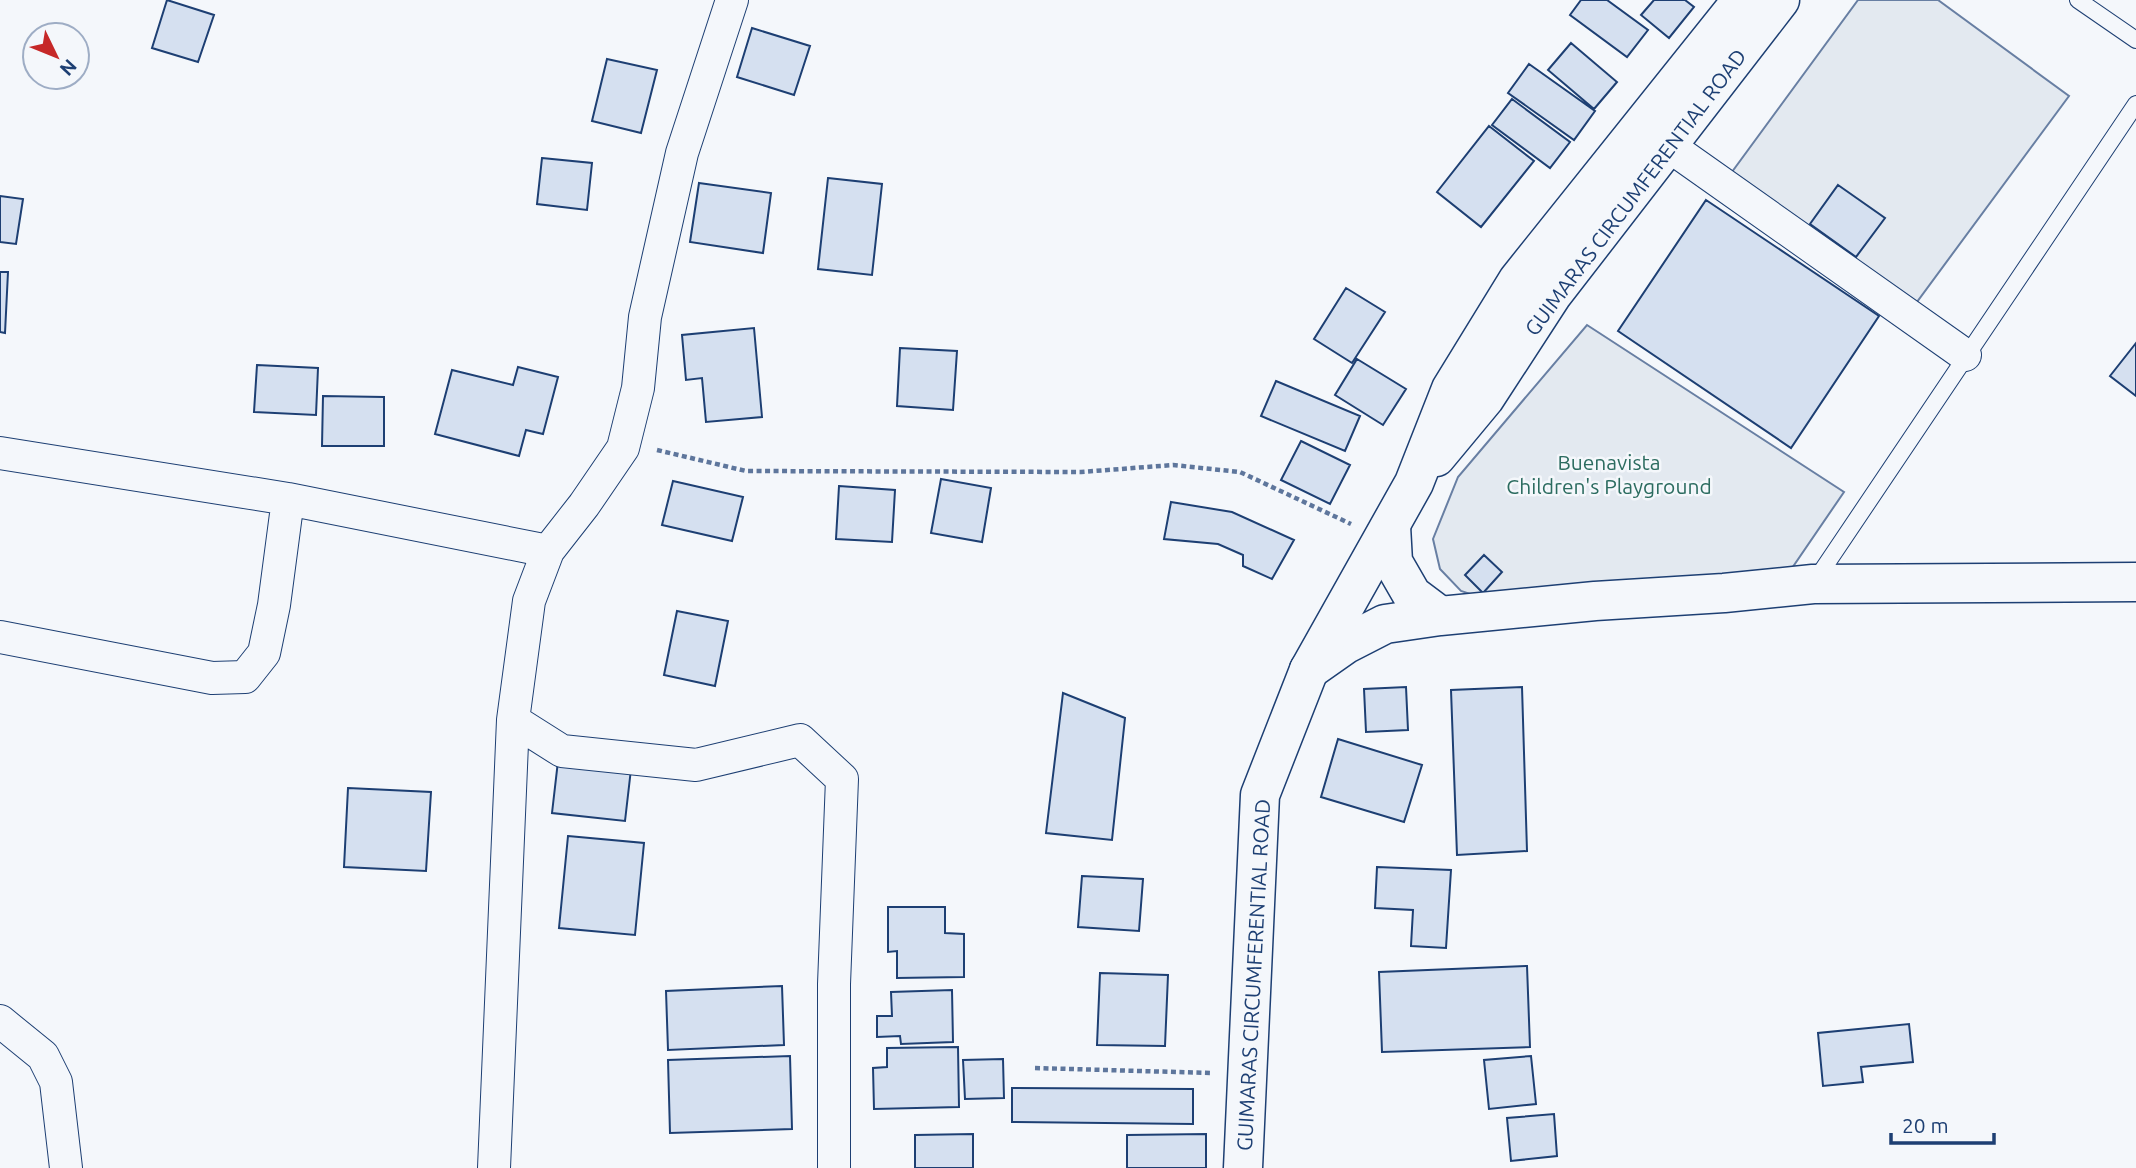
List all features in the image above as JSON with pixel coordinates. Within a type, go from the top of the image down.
[{"type":"main road","name":"GUIMARAS CIRCUMFERENTIAL ROAD","points":[[1243,1168],[1260,795],[1309,670],[1414,483],[1451,389],[1518,280],[1742,0]]},
{"type":"main road","name":"GUIMARAS CIRCUMFERENTIAL ROAD","points":[[1414,483],[1485,397],[1552,295],[1780,0]]},
{"type":"main road","points":[[1386,534],[1392,562],[1412,596],[1440,615]]},
{"type":"main road","points":[[1309,670],[1346,643],[1385,624],[1440,615],[1812,584],[2136,582]]},
{"type":"street","points":[[494,1168],[513,720],[529,601],[548,551],[623,448],[638,388],[645,317],[682,153],[732,0]]},
{"type":"street","points":[[1669,146],[1965,355]]},
{"type":"street","points":[[0,453],[288,499],[548,551]]},
{"type":"street","points":[[0,638],[212,678],[245,677],[264,653],[274,605],[288,499]]},
{"type":"street","points":[[513,720],[562,751],[696,765],[800,740],[842,779],[834,984],[834,1168]]},
{"type":"street","points":[[0,1021],[43,1056],[56,1082],[66,1168]]},
{"type":"lane","points":[[2078,0],[2136,40]]},
{"type":"lane","points":[[1812,584],[2136,104]]},
{"type":"path","points":[[623,448],[663,451],[746,471],[1081,472],[1173,465],[1240,472],[1346,520],[1386,534]]},
{"type":"path","points":[[1035,1068],[1247,1074]]},
{"type":"green space","points":[[1858,0],[1938,0],[2069,96],[1911,310],[1729,176]]},
{"type":"green space","name":"Buenavista Children's Playground","points":[[1587,325],[1844,492],[1790,571],[1488,600],[1461,591],[1440,569],[1433,539],[1458,477]]},
{"type":"building","points":[[167,0],[214,15],[198,62],[152,48]]},
{"type":"building","points":[[1581,0],[1607,0],[1648,30],[1627,57],[1570,15]]},
{"type":"building","points":[[1654,0],[1685,0],[1694,7],[1669,38],[1641,15]]},
{"type":"building","points":[[752,28],[810,46],[794,95],[737,77]]},
{"type":"building","points":[[1571,43],[1617,82],[1594,109],[1548,70]]},
{"type":"building","points":[[607,59],[657,70],[641,133],[592,121]]},
{"type":"building","points":[[1529,64],[1595,111],[1574,140],[1508,93]]},
{"type":"building","points":[[1512,99],[1570,142],[1550,168],[1492,125]]},
{"type":"building","points":[[1489,126],[1534,161],[1481,227],[1437,192]]},
{"type":"building","points":[[542,158],[592,163],[587,210],[537,204]]},
{"type":"building","points":[[828,178],[882,184],[872,275],[818,269]]},
{"type":"building","points":[[699,183],[771,193],[763,253],[690,242]]},
{"type":"building","points":[[1838,185],[1885,218],[1856,257],[1810,224]]},
{"type":"building","points":[[0,196],[23,199],[16,244],[0,242]]},
{"type":"building","points":[[1706,200],[1879,316],[1791,448],[1618,331]]},
{"type":"building","points":[[0,272],[8,272],[5,333],[0,332]]},
{"type":"building","points":[[1346,288],[1385,312],[1352,363],[1314,339]]},
{"type":"building","points":[[754,328],[762,417],[706,422],[702,378],[686,380],[682,335]]},
{"type":"building","points":[[2136,343],[2136,396],[2110,376]]},
{"type":"building","points":[[900,348],[957,351],[953,410],[897,406]]},
{"type":"building","points":[[1357,359],[1406,389],[1383,425],[1335,395]]},
{"type":"building","points":[[257,365],[318,368],[316,415],[254,412]]},
{"type":"building","points":[[518,367],[558,377],[543,434],[526,430],[519,456],[435,434],[452,370],[513,385]]},
{"type":"building","points":[[1276,381],[1360,416],[1345,451],[1261,416]]},
{"type":"building","points":[[323,396],[384,397],[384,446],[322,446]]},
{"type":"building","points":[[1301,441],[1350,465],[1330,504],[1281,480]]},
{"type":"building","points":[[941,479],[991,488],[982,542],[931,533]]},
{"type":"building","points":[[673,481],[743,497],[732,541],[662,525]]},
{"type":"building","points":[[839,486],[895,490],[892,542],[836,539]]},
{"type":"building","points":[[1171,502],[1232,512],[1294,540],[1272,579],[1243,566],[1243,555],[1218,544],[1164,539]]},
{"type":"building","points":[[1484,555],[1502,572],[1483,593],[1465,575]]},
{"type":"building","points":[[677,611],[728,621],[715,686],[664,675]]},
{"type":"building","points":[[1406,687],[1408,730],[1366,732],[1364,689]]},
{"type":"building","points":[[1522,687],[1527,851],[1457,855],[1451,690]]},
{"type":"building","points":[[1063,693],[1125,718],[1112,840],[1046,833]]},
{"type":"building","points":[[1338,739],[1422,765],[1404,822],[1321,797]]},
{"type":"building","points":[[558,761],[631,769],[625,821],[552,813]]},
{"type":"building","points":[[348,788],[431,792],[426,871],[344,867]]},
{"type":"building","points":[[568,836],[644,843],[635,935],[559,928]]},
{"type":"building","points":[[1377,867],[1451,870],[1446,948],[1411,946],[1413,910],[1375,908]]},
{"type":"building","points":[[1082,876],[1143,879],[1139,931],[1078,927]]},
{"type":"building","points":[[888,907],[945,907],[945,933],[964,934],[964,977],[897,978],[897,951],[888,952]]},
{"type":"building","points":[[1527,966],[1530,1047],[1382,1052],[1379,972]]},
{"type":"building","points":[[1100,973],[1168,975],[1165,1046],[1097,1045]]},
{"type":"building","points":[[782,986],[784,1045],[668,1050],[666,991]]},
{"type":"building","points":[[952,990],[953,1042],[901,1044],[900,1036],[877,1037],[877,1016],[892,1016],[891,992]]},
{"type":"building","points":[[1909,1024],[1913,1062],[1861,1067],[1863,1082],[1823,1086],[1818,1033]]},
{"type":"building","points":[[958,1047],[959,1107],[874,1109],[873,1068],[887,1067],[887,1048]]},
{"type":"building","points":[[790,1056],[792,1129],[670,1133],[668,1060]]},
{"type":"building","points":[[1531,1056],[1536,1104],[1489,1109],[1484,1060]]},
{"type":"building","points":[[1003,1059],[1004,1098],[965,1099],[963,1060]]},
{"type":"building","points":[[1012,1088],[1193,1089],[1193,1124],[1012,1122]]},
{"type":"building","points":[[1554,1114],[1557,1156],[1511,1161],[1507,1118]]},
{"type":"building","points":[[973,1134],[973,1168],[915,1168],[915,1135]]},
{"type":"building","points":[[1206,1134],[1206,1168],[1127,1168],[1127,1135]]}]
